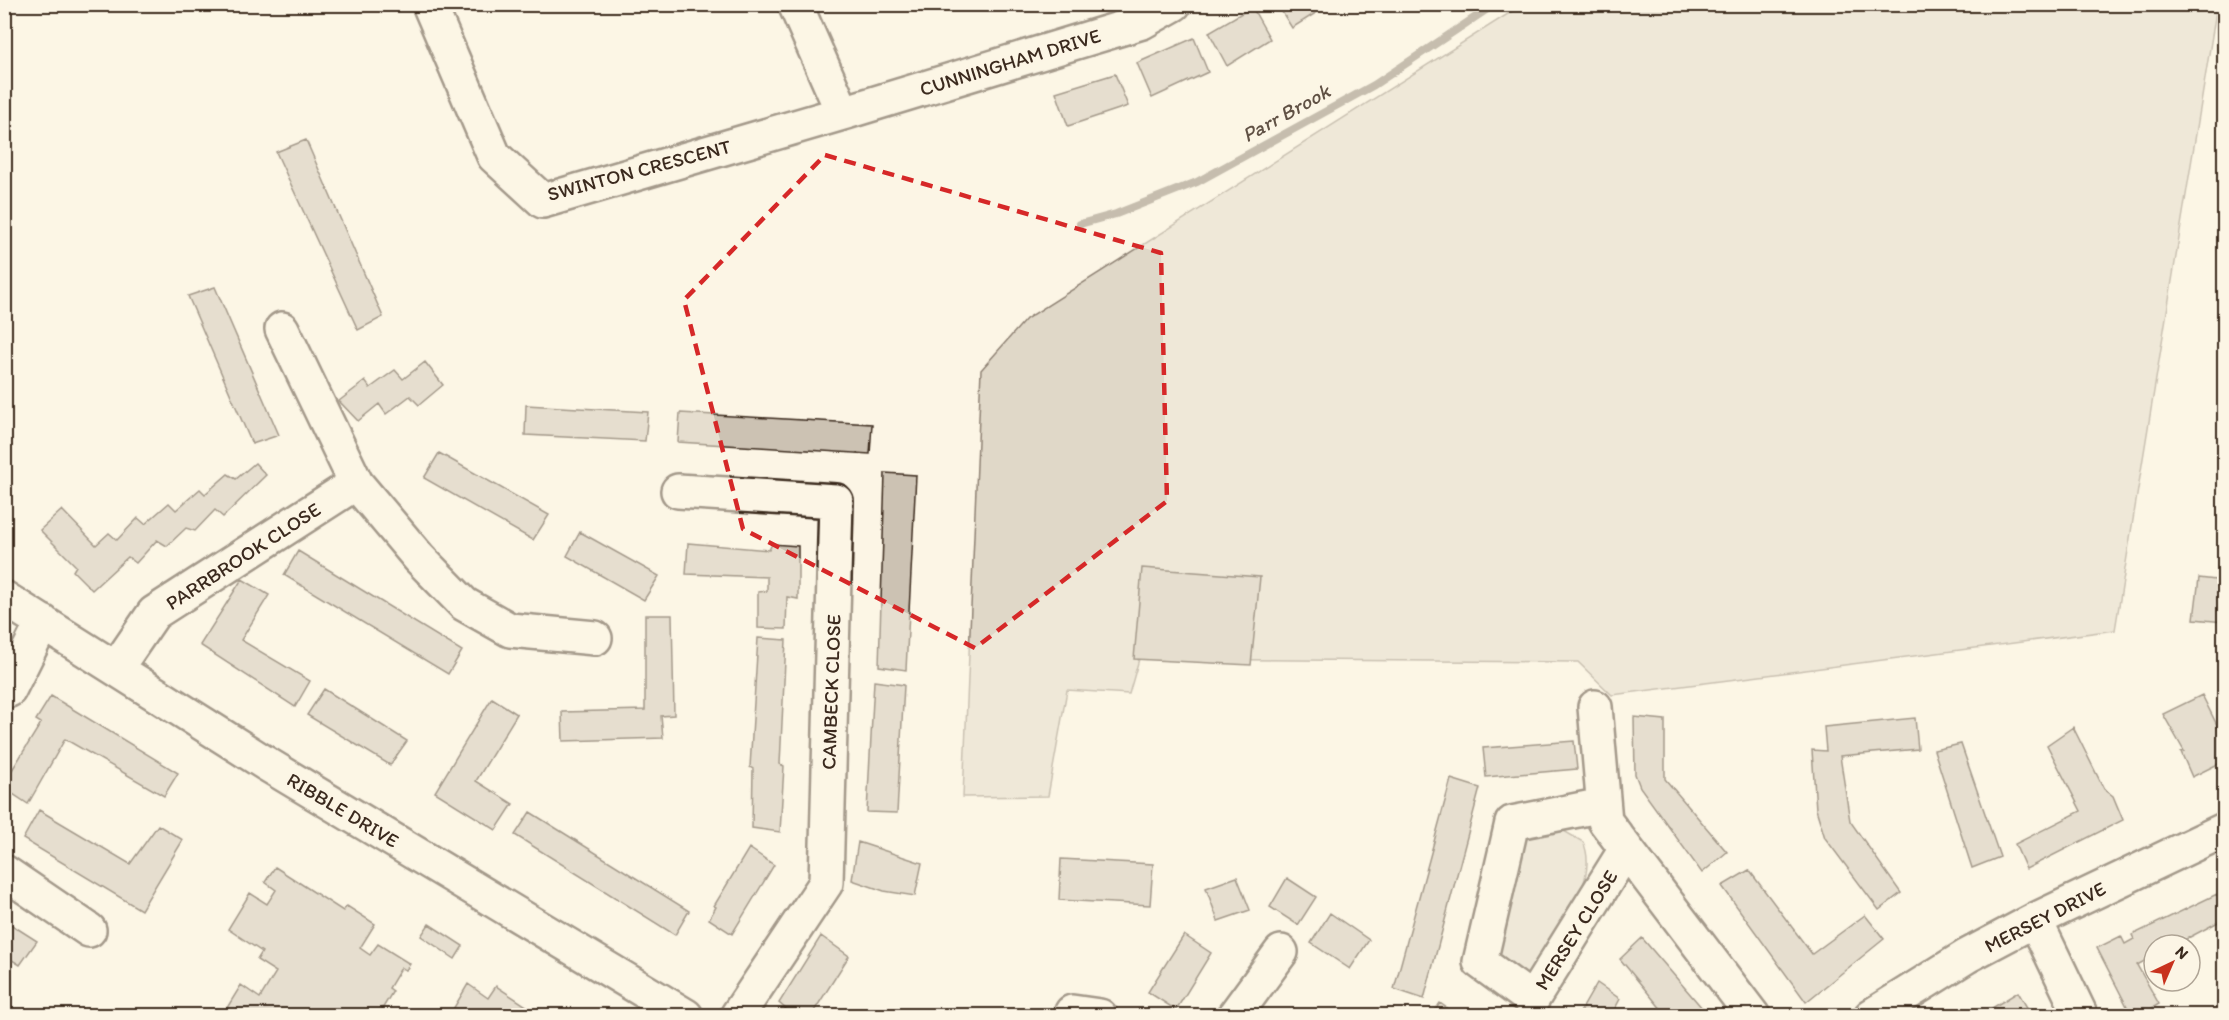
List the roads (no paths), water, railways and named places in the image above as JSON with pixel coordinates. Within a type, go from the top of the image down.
[{"type":"street","name":"SWINTON CRESCENT","points":[[429,4],[494,156],[543,201],[843,113]]},
{"type":"street","points":[[795,4],[843,113]]},
{"type":"street","name":"CUNNINGHAM DRIVE","points":[[843,113],[1138,13],[1174,4]]},
{"type":"street","points":[[282,329],[356,483],[419,558],[464,604],[510,630],[595,638]]},
{"type":"street","name":"PARRBROOK CLOSE","points":[[117,667],[154,614],[356,483]]},
{"type":"street","name":"CAMBECK CLOSE","points":[[678,491],[836,501],[826,883],[737,1016]]},
{"type":"street","name":"RIBBLE DRIVE","points":[[4,598],[276,769],[686,1016]]},
{"type":"street","points":[[4,692],[9,690],[43,622]]},
{"type":"street","name":"MERSEY CLOSE","points":[[1595,707],[1605,821],[1753,1016]]},
{"type":"street","name":"MERSEY CLOSE","points":[[1604,806],[1512,823],[1480,962],[1532,1000],[1626,849]]},
{"type":"street","name":"MERSEY DRIVE","points":[[1871,1016],[1967,957],[2036,920],[2224,830]]},
{"type":"street","points":[[4,872],[89,930]]},
{"type":"street","points":[[2036,920],[2081,1016]]},
{"type":"street","points":[[1234,1016],[1281,952]]},
{"type":"street","points":[[1070,1016],[1072,1012],[1101,1016]]},
{"type":"waterway","name":"Parr Brook","points":[[1080,224],[1116,214],[1197,182],[1374,85],[1495,4]]}]
